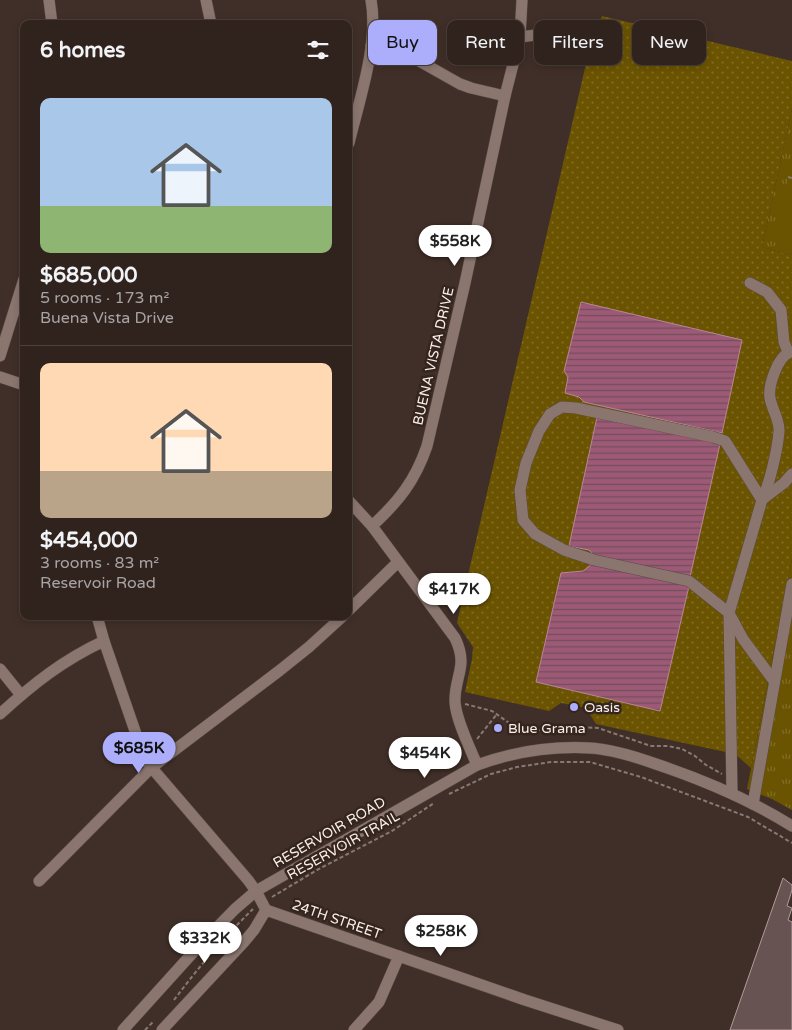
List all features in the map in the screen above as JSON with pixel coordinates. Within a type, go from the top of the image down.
[{"type":"street","points":[[49,0],[52,20]]},
{"type":"street","points":[[206,0],[210,20]]},
{"type":"street","points":[[371,0],[372,20]]},
{"type":"street","name":"BUENA VISTA DRIVE","points":[[521,20],[522,0]]},
{"type":"street","points":[[352,130],[368,59]]},
{"type":"street","points":[[426,65],[460,84],[505,96]]},
{"type":"street","name":"BUENA VISTA DRIVE","points":[[372,526],[408,488],[427,446],[513,65]]},
{"type":"street","points":[[732,793],[729,613],[762,500],[769,484],[779,432],[778,421],[770,396],[776,368],[783,356],[790,352],[784,342],[781,310],[767,292],[750,283]]},
{"type":"street","points":[[0,356],[20,292]]},
{"type":"street","points":[[0,378],[20,383]]},
{"type":"street","points":[[762,500],[725,441],[576,408],[562,407],[550,414],[539,431],[526,463],[520,490],[523,520],[535,534],[564,550],[594,560],[689,581],[729,613],[743,640],[774,681]]},
{"type":"street","points":[[762,500],[784,483],[792,474]]},
{"type":"street","points":[[352,504],[372,526],[455,638],[461,651],[462,662],[455,702],[477,765]]},
{"type":"street","points":[[352,607],[398,562]]},
{"type":"street","points":[[753,804],[792,584]]},
{"type":"street","points":[[98,620],[145,760],[256,891],[264,906],[254,930],[162,1030]]},
{"type":"street","points":[[39,881],[151,768],[279,671],[309,647],[338,620]]},
{"type":"street","points":[[0,714],[64,661],[104,641]]},
{"type":"street","points":[[0,669],[21,695]]},
{"type":"street","name":"RESERVOIR ROAD","points":[[123,1030],[198,947],[235,909],[256,891],[477,765],[498,758],[525,752],[564,748],[591,748],[626,754],[688,774],[732,793],[792,826]]},
{"type":"street","name":"24TH STREET","points":[[264,906],[399,956],[618,1030]]},
{"type":"street","points":[[354,1030],[379,1002],[399,956]]},
{"type":"path","points":[[455,702],[483,708],[528,731],[577,727],[598,728],[651,746],[668,746],[682,749],[695,756],[706,766],[731,778]]},
{"type":"path","points":[[468,742],[478,739],[497,714]]},
{"type":"path","points":[[444,796],[491,774],[517,767],[551,762],[590,762],[641,777],[748,818],[792,843]]},
{"type":"path","name":"RESERVOIR TRAIL","points":[[172,1003],[192,976],[233,928],[317,870],[392,831],[437,801]]},
{"type":"path","points":[[145,1030],[156,1019]]},
{"type":"green space","points":[[602,16],[619,20],[600,20]]},
{"type":"green space","points":[[622,21],[632,23],[632,65],[706,65],[706,41],[792,61],[792,109],[762,247],[792,255],[792,559],[751,768],[735,754],[596,724],[586,708],[561,703],[549,711],[465,692],[473,647],[457,623],[586,65],[622,65]],"holes":[[[720,445],[589,550],[569,546]],[[583,571],[536,682],[561,573]]]},
{"type":"green space","points":[[792,109],[792,255],[762,247]]},
{"type":"green space","points":[[788,179],[792,180],[792,236],[776,232]]},
{"type":"green space","points":[[792,559],[792,810],[772,799],[747,789]]},
{"type":"shaded area","points":[[581,302],[742,340],[722,433],[584,402],[579,397],[565,393],[568,377],[564,371]]},
{"type":"shaded area","points":[[597,417],[720,444],[690,577],[596,557],[589,550],[569,546]]},
{"type":"shaded area","points":[[592,564],[689,586],[660,711],[536,682],[561,573],[583,571]]},
{"type":"building","points":[[783,878],[792,885],[787,906],[792,908],[788,920],[792,922],[792,1030],[730,1030]]},
{"type":"place","name":"Oasis","points":[[574,707]]},
{"type":"place","name":"Blue Grama","points":[[498,728]]}]
